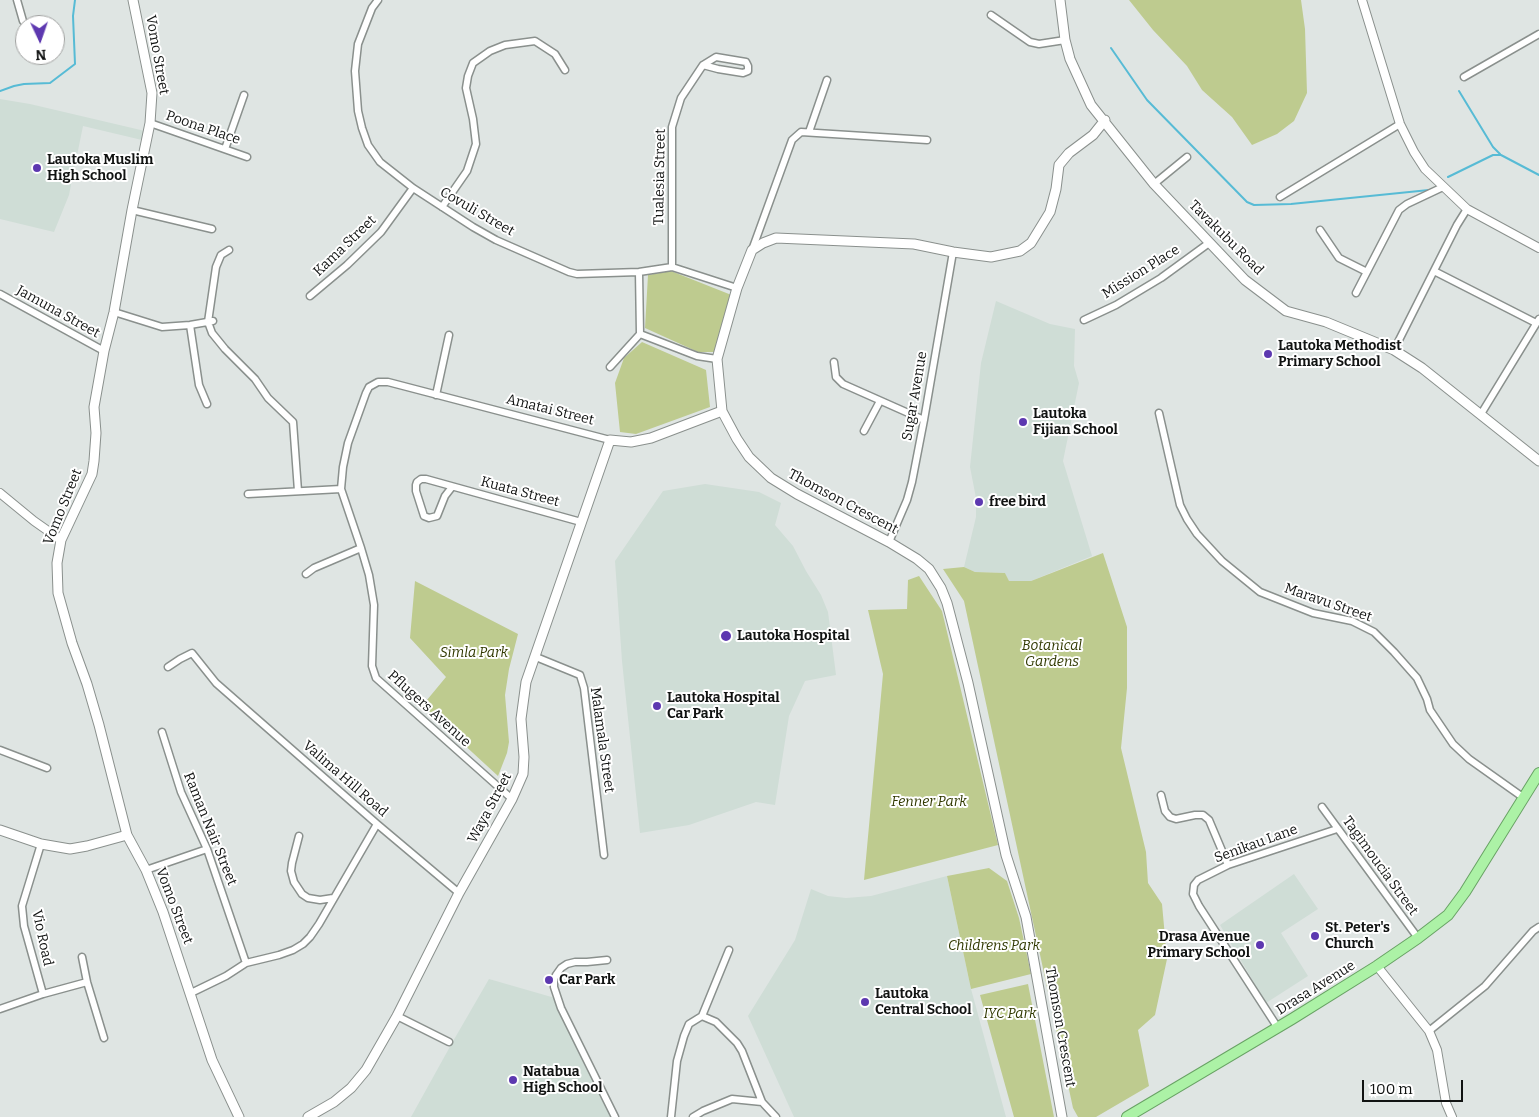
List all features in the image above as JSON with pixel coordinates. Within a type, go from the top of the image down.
[{"type":"highway","name":"Drasa Avenue","points":[[1127,1117],[1278,1028],[1377,966],[1448,915],[1465,892],[1539,773]]},
{"type":"main road","name":"Vomo Street","points":[[133,0],[152,93],[150,123],[94,407],[96,433],[92,474],[61,540],[57,563],[60,602],[97,717],[128,835],[146,870],[163,912],[212,1060],[239,1117]]},
{"type":"main road","name":"Tavakubu Road","points":[[1060,0],[1065,40],[1070,59],[1091,105],[1105,120],[1154,184],[1245,280],[1286,310],[1326,322],[1394,350],[1422,368],[1539,459]]},
{"type":"main road","points":[[752,250],[776,238],[914,244],[991,257],[1020,250],[1031,243],[1050,212],[1060,165],[1069,153],[1093,135],[1105,120]]},
{"type":"main road","name":"Thomson Crescent","points":[[752,250],[737,288],[717,358],[722,411],[737,439],[749,456],[771,478],[797,494],[890,542],[929,568],[941,588],[947,603],[968,683],[1006,854],[1026,917],[1061,1116]]},
{"type":"main road","name":"Amatai Street","points":[[610,440],[630,442],[651,438],[722,411]]},
{"type":"main road","name":"Waya Street","points":[[308,1117],[334,1102],[352,1088],[366,1070],[397,1016],[459,892],[512,799],[523,774],[524,757],[521,719],[526,682],[610,440]]},
{"type":"main road","points":[[0,830],[41,844],[70,848],[87,846],[128,835]]},
{"type":"main road","name":"Vomo Street","points":[[228,1093],[246,1117]]},
{"type":"street","points":[[18,0],[22,15]]},
{"type":"street","name":"Covuli Street","points":[[378,0],[372,8],[358,44],[355,71],[358,111],[368,145],[380,162],[413,188],[473,227],[496,240],[568,272],[577,274],[639,272],[672,267],[737,288]]},
{"type":"street","points":[[1362,0],[1400,124],[1425,169],[1468,209],[1539,248]]},
{"type":"street","points":[[991,15],[1030,42],[1039,44],[1065,40]]},
{"type":"street","points":[[1464,77],[1539,34]]},
{"type":"street","points":[[442,207],[468,171],[476,144],[466,88],[473,63],[490,51],[505,45],[535,41],[555,54],[565,70]]},
{"type":"street","points":[[716,57],[746,62],[748,71],[744,73],[703,65],[716,57]]},
{"type":"street","name":"Tualesia Street","points":[[672,267],[672,127],[681,98],[703,65]]},
{"type":"street","points":[[810,132],[827,80]]},
{"type":"street","points":[[225,149],[244,95]]},
{"type":"street","name":"Poona Place","points":[[150,123],[247,157]]},
{"type":"street","points":[[1280,197],[1400,124]]},
{"type":"street","points":[[752,250],[792,140],[801,132],[927,140]]},
{"type":"street","points":[[1154,184],[1188,157]]},
{"type":"street","points":[[1356,293],[1399,210],[1407,204],[1443,187]]},
{"type":"street","name":"Kama Street","points":[[310,296],[347,265],[381,232],[413,188]]},
{"type":"street","points":[[1394,350],[1457,225],[1468,209]]},
{"type":"street","points":[[132,210],[212,228]]},
{"type":"street","points":[[1320,230],[1339,258],[1367,272]]},
{"type":"street","name":"Mission Place","points":[[1084,320],[1116,305],[1160,278],[1209,243]]},
{"type":"street","points":[[229,250],[221,255],[216,267],[210,322],[212,332],[225,349],[255,379],[268,398],[293,422],[298,491]]},
{"type":"street","name":"Sugar Avenue","points":[[890,542],[907,500],[924,420],[953,252]]},
{"type":"street","points":[[1434,271],[1538,321],[1481,414]]},
{"type":"street","points":[[610,367],[640,334],[639,272]]},
{"type":"street","name":"Jamuna Street","points":[[0,295],[104,351]]},
{"type":"street","points":[[114,312],[162,327],[210,322]]},
{"type":"street","points":[[190,325],[199,386],[207,404]]},
{"type":"street","points":[[640,334],[697,356],[717,358]]},
{"type":"street","points":[[436,395],[449,335]]},
{"type":"street","points":[[834,362],[834,372],[838,381],[924,420]]},
{"type":"street","name":"Amatai Street","points":[[369,387],[378,382],[388,382],[610,440]]},
{"type":"street","name":"Pflugers Avenue","points":[[369,387],[348,444],[341,489],[369,574],[374,605],[372,666],[376,678],[512,799]]},
{"type":"street","points":[[864,431],[880,401]]},
{"type":"street","name":"Maravu Street","points":[[1159,413],[1180,505],[1197,534],[1222,561],[1260,592],[1313,613],[1352,621],[1374,632],[1417,678],[1430,710],[1453,744],[1524,798]]},
{"type":"street","name":"Kuata Street","points":[[452,487],[447,492],[437,516],[430,518],[424,516],[416,492],[417,482],[421,479],[426,479],[581,522]]},
{"type":"street","points":[[248,494],[341,489]]},
{"type":"street","points":[[0,493],[61,540]]},
{"type":"street","points":[[306,574],[314,568],[361,548]]},
{"type":"street","name":"Valima Hill Road","points":[[168,667],[192,653],[216,683],[377,824],[459,892]]},
{"type":"street","name":"Malamala Street","points":[[536,656],[580,674],[584,688],[604,855]]},
{"type":"street","name":"Raman Nair Street","points":[[162,732],[181,792],[207,848],[246,963]]},
{"type":"street","points":[[0,750],[47,768]]},
{"type":"street","points":[[1161,796],[1165,811],[1170,817],[1181,819],[1203,815],[1208,820],[1228,865]]},
{"type":"street","name":"Tagimoucia Street","points":[[1322,808],[1418,938]]},
{"type":"street","points":[[191,993],[226,976],[246,963],[279,955],[303,944],[319,924],[377,824]]},
{"type":"street","name":"Senikau Lane","points":[[1278,1028],[1193,894],[1194,885],[1198,880],[1228,865],[1337,829]]},
{"type":"street","points":[[299,836],[291,871],[294,882],[302,894],[308,898],[320,900],[334,898]]},
{"type":"street","name":"Vio Road","points":[[41,844],[22,906],[24,926],[42,994]]},
{"type":"street","points":[[146,870],[207,848]]},
{"type":"street","points":[[1430,1031],[1485,986],[1533,931],[1539,927]]},
{"type":"street","points":[[671,1117],[677,1061],[684,1036],[689,1024],[702,1016],[729,950]]},
{"type":"street","points":[[82,957],[87,982],[104,1038]]},
{"type":"street","points":[[607,960],[567,964],[556,975],[554,987],[560,1008],[615,1117]]},
{"type":"street","points":[[1377,966],[1430,1031],[1437,1050],[1446,1103],[1452,1117]]},
{"type":"street","points":[[0,1009],[42,994],[87,982]]},
{"type":"street","points":[[397,1016],[449,1042]]},
{"type":"street","points":[[702,1016],[716,1022],[737,1044],[745,1057],[762,1102],[776,1117]]},
{"type":"street","points":[[693,1117],[732,1099],[762,1102]]},
{"type":"shaded area","name":"Lautoka Muslim High School","points":[[0,99],[30,104],[145,131],[142,140],[83,126],[69,195],[54,232],[0,219]]},
{"type":"shaded area","name":"Lautoka Fijian School","points":[[996,301],[1050,324],[1075,329],[1074,366],[1079,383],[1063,461],[1092,556],[1031,581],[1009,582],[1005,573],[975,572],[964,567],[976,517],[976,498],[970,467],[981,363]]},
{"type":"shaded area","name":"Lautoka Hospital","points":[[705,484],[759,492],[781,503],[775,525],[793,546],[821,595],[828,612],[836,675],[805,681],[789,716],[775,805],[756,802],[689,825],[640,833],[622,661],[615,561],[663,491]]},
{"type":"shaded area","name":"Drasa Avenue Primary School","points":[[1294,874],[1318,909],[1281,933],[1308,976],[1266,1003],[1220,925]]},
{"type":"shaded area","name":"Lautoka Central School","points":[[947,876],[971,989],[1006,1117],[794,1117],[748,1016],[795,940],[811,889],[828,896],[846,898],[871,896]]},
{"type":"shaded area","name":"Natabua High School","points":[[489,979],[555,998],[613,1117],[411,1117]]},
{"type":"green space","points":[[1129,0],[1301,0],[1305,29],[1307,93],[1294,121],[1277,134],[1252,145],[1232,117],[1202,90],[1187,66],[1153,30]]},
{"type":"green space","points":[[671,271],[739,298],[719,352],[698,352],[645,328],[648,275]]},
{"type":"green space","points":[[642,342],[706,370],[710,407],[636,434],[620,432],[615,383],[624,358]]},
{"type":"green space","name":"Botanical Gardens","points":[[1103,553],[1127,627],[1127,688],[1121,748],[1146,852],[1148,883],[1162,904],[1167,959],[1155,1015],[1138,1030],[1149,1086],[1096,1117],[1078,1117],[1073,1108],[964,601],[943,569],[964,567],[975,572],[1005,573],[1009,581],[1031,581]]},
{"type":"green space","name":"Fenner Park","points":[[919,576],[942,611],[998,845],[864,880],[883,674],[868,610],[907,609],[908,580]]},
{"type":"green space","name":"Simla Park","points":[[415,581],[518,634],[509,669],[505,695],[509,742],[498,776],[422,706],[446,677],[410,638]]},
{"type":"green space","name":"Childrens Park","points":[[989,868],[1007,881],[1019,918],[1031,974],[971,989],[947,876]]},
{"type":"green space","name":"IYC Park","points":[[1028,984],[1054,1117],[1014,1117],[980,995]]},
{"type":"waterway","points":[[0,91],[24,84],[50,83],[75,64],[73,16],[75,0]]},
{"type":"waterway","points":[[1111,48],[1147,100],[1247,202],[1254,205],[1291,204],[1429,190]]},
{"type":"waterway","points":[[1459,91],[1493,147],[1500,154]]},
{"type":"waterway","points":[[1448,177],[1493,155],[1501,155],[1539,175]]},
{"type":"place","name":"Lautoka Muslim High School","points":[[37,168]]},
{"type":"place","name":"Lautoka Methodist Primary School","points":[[1268,354]]},
{"type":"place","name":"Lautoka Fijian School","points":[[1023,422]]},
{"type":"place","name":"free bird","points":[[979,502]]},
{"type":"place","name":"Lautoka Hospital","points":[[726,636]]},
{"type":"place","name":"Lautoka Hospital Car Park","points":[[657,706]]},
{"type":"place","name":"St. Peter's Church","points":[[1315,936]]},
{"type":"place","name":"Drasa Avenue Primary School","points":[[1260,945]]},
{"type":"place","name":"Car Park","points":[[549,980]]},
{"type":"place","name":"Lautoka Central School","points":[[865,1002]]},
{"type":"place","name":"Natabua High School","points":[[513,1080]]}]
